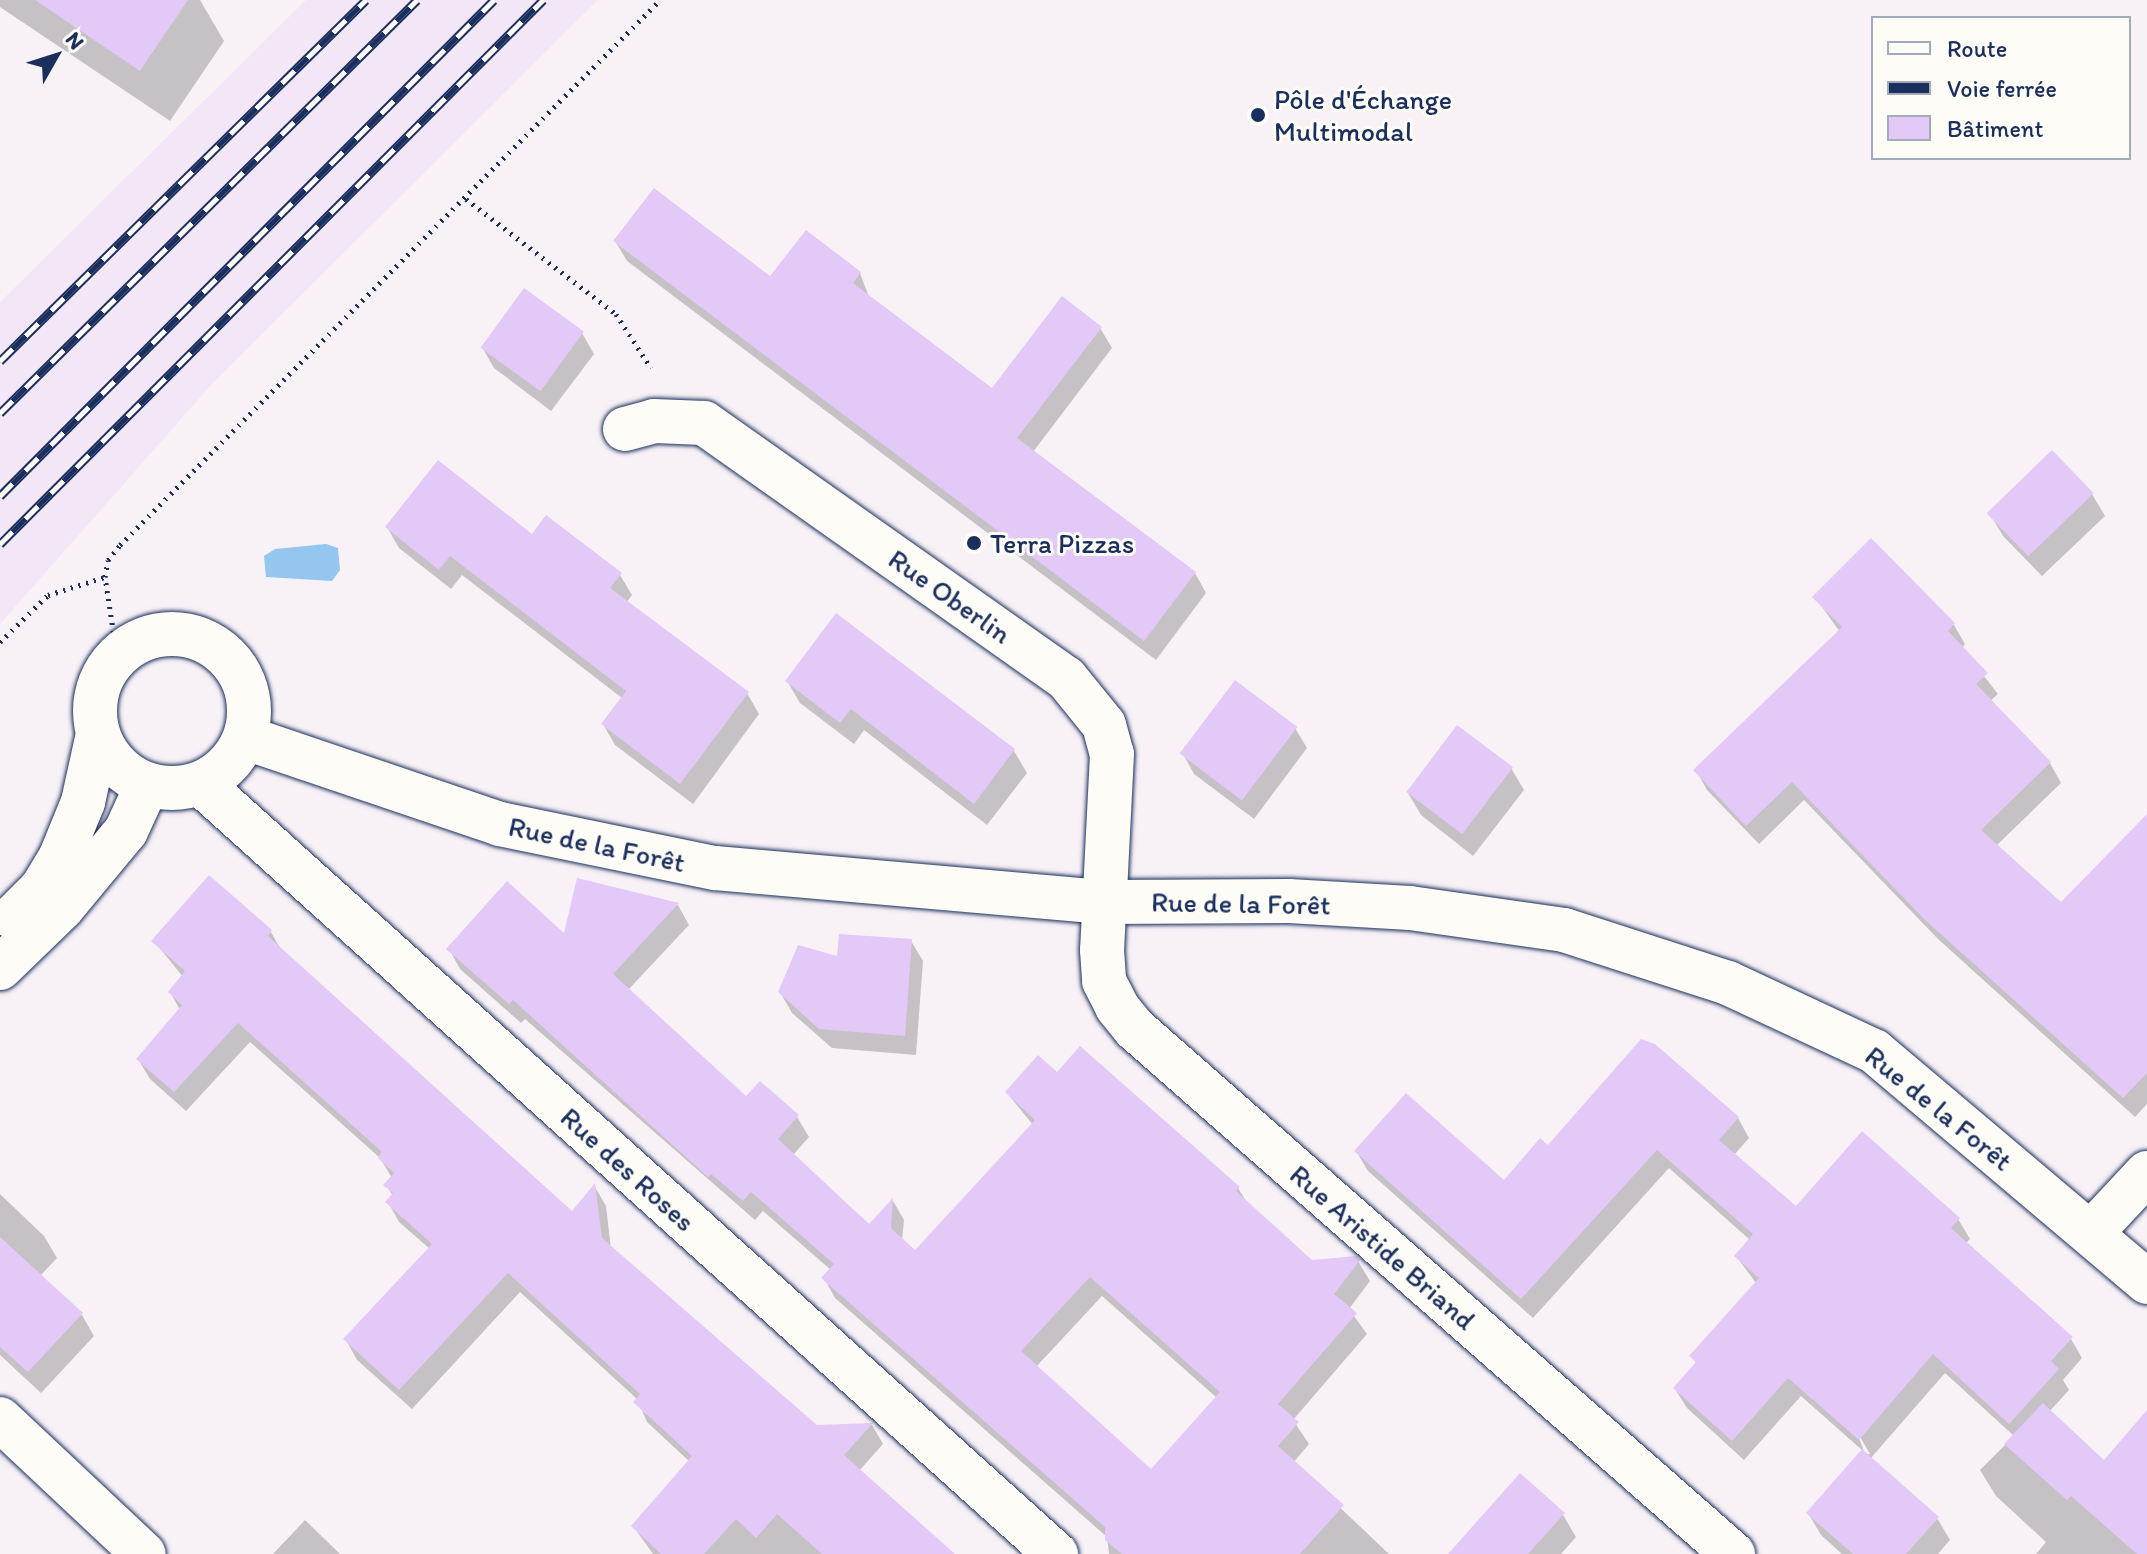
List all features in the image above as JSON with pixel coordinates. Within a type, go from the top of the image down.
[{"type":"street","points":[[625,429],[654,421],[704,423]]},
{"type":"street","name":"Rue Oberlin","points":[[704,423],[1066,678],[1091,704],[1104,725],[1112,754],[1105,902]]},
{"type":"street","points":[[0,928],[42,888],[61,856],[83,802],[98,734],[97,692],[117,656],[139,641],[164,634],[191,635],[214,646],[234,663],[246,687],[251,712],[246,738],[220,773],[201,784],[183,789],[147,785],[108,756],[98,734]]},
{"type":"street","name":"Rue de la Forêt","points":[[246,738],[500,824],[640,857],[1105,902],[1289,901],[1489,917],[1564,930],[1728,983],[1874,1051],[2147,1282]]},
{"type":"street","name":"Rue des Roses","points":[[201,784],[1056,1554]]},
{"type":"street","points":[[0,968],[62,908],[126,831],[147,785]]},
{"type":"street","name":"Rue Aristide Briand","points":[[1105,902],[1104,981],[1135,1029],[1733,1554]]},
{"type":"street","points":[[2091,1233],[2147,1173]]},
{"type":"street","points":[[0,1419],[144,1554]]},
{"type":"path","points":[[117,656],[105,577],[108,560],[120,545],[660,0]]},
{"type":"path","points":[[465,199],[616,314],[666,387],[704,423]]},
{"type":"path","points":[[0,642],[48,595],[105,577]]},
{"type":"shaded area","points":[[306,0],[598,0],[212,384],[0,624],[0,302]]},
{"type":"water","points":[[326,544],[338,548],[340,570],[332,581],[266,577],[264,556],[275,549]]},
{"type":"building","points":[[35,0],[188,0],[140,71]]},
{"type":"building","points":[[654,188],[770,276],[806,230],[861,272],[853,283],[992,388],[1062,296],[1102,327],[1017,438],[1196,572],[1144,641],[613,241]]},
{"type":"building","points":[[524,288],[584,331],[540,391],[481,348]]},
{"type":"building","points":[[2052,450],[2094,493],[2028,556],[1987,513]]},
{"type":"building","points":[[438,460],[532,534],[546,515],[622,573],[610,588],[749,692],[680,784],[601,724],[626,691],[450,556],[439,570],[385,527]]},
{"type":"building","points":[[1871,538],[1955,623],[1948,631],[1988,673],[1976,684],[2051,762],[1981,830],[2061,902],[2147,814],[2147,1073],[2123,1098],[1924,919],[1792,782],[1746,826],[1693,770],[1842,627],[1812,597]]},
{"type":"building","points":[[836,613],[1015,749],[974,804],[851,709],[840,723],[785,681]]},
{"type":"building","points":[[1235,680],[1297,727],[1242,800],[1180,753]]},
{"type":"building","points":[[1457,725],[1513,767],[1462,834],[1406,792]]},
{"type":"building","points":[[209,875],[272,930],[268,936],[572,1211],[595,1183],[602,1238],[817,1425],[873,1423],[844,1455],[955,1554],[822,1554],[777,1514],[756,1538],[736,1519],[704,1554],[661,1554],[631,1526],[692,1456],[633,1402],[640,1394],[508,1273],[399,1390],[343,1339],[432,1244],[385,1202],[393,1193],[383,1185],[394,1173],[378,1158],[382,1152],[238,1023],[174,1092],[136,1059],[182,1005],[168,992],[185,971],[151,941]]},
{"type":"building","points":[[577,878],[679,903],[613,974],[746,1096],[760,1081],[799,1115],[778,1139],[869,1224],[893,1198],[891,1228],[915,1250],[1035,1120],[1005,1092],[1038,1055],[1057,1072],[1080,1046],[1240,1187],[1236,1191],[1312,1260],[1356,1256],[1360,1260],[1334,1294],[1357,1313],[1278,1404],[1299,1422],[1278,1446],[1344,1505],[1300,1554],[1122,1554],[1105,1540],[1105,1527],[821,1278],[834,1264],[751,1192],[743,1201],[711,1174],[708,1177],[513,1000],[509,1004],[446,949],[507,881],[564,933]],"holes":[[[1090,1277],[1220,1392],[1151,1469],[1021,1351]]]},
{"type":"building","points":[[839,934],[912,939],[905,1036],[819,1029],[778,992],[798,945],[837,956]]},
{"type":"building","points":[[1641,1039],[1655,1044],[1739,1117],[1719,1140],[1796,1206],[1862,1131],[1960,1218],[1951,1228],[2073,1337],[2051,1361],[2059,1369],[2009,1424],[1933,1354],[1859,1440],[1788,1378],[1732,1441],[1673,1388],[1696,1362],[1689,1356],[1759,1278],[1734,1256],[1753,1234],[1657,1150],[1521,1299],[1354,1151],[1406,1093],[1504,1180],[1540,1138],[1548,1145]]},
{"type":"building","points":[[0,1237],[83,1313],[28,1372],[0,1347]]},
{"type":"building","points":[[2043,1403],[2104,1460],[2147,1410],[2147,1554],[2137,1554],[2071,1496],[2067,1500],[2004,1444]]},
{"type":"building","points":[[1862,1449],[1939,1517],[1906,1554],[1853,1554],[1806,1513]]},
{"type":"building","points":[[1520,1473],[1565,1513],[1528,1554],[1448,1554]]},
{"type":"railway","points":[[0,361],[366,0]]},
{"type":"railway","points":[[0,413],[417,0]]},
{"type":"railway","points":[[0,496],[494,0]]},
{"type":"railway","points":[[0,544],[543,0]]},
{"type":"place","name":"Pôle d'Échange Multimodal","points":[[1258,115]]},
{"type":"place","name":"Terra Pizzas","points":[[974,543]]}]
